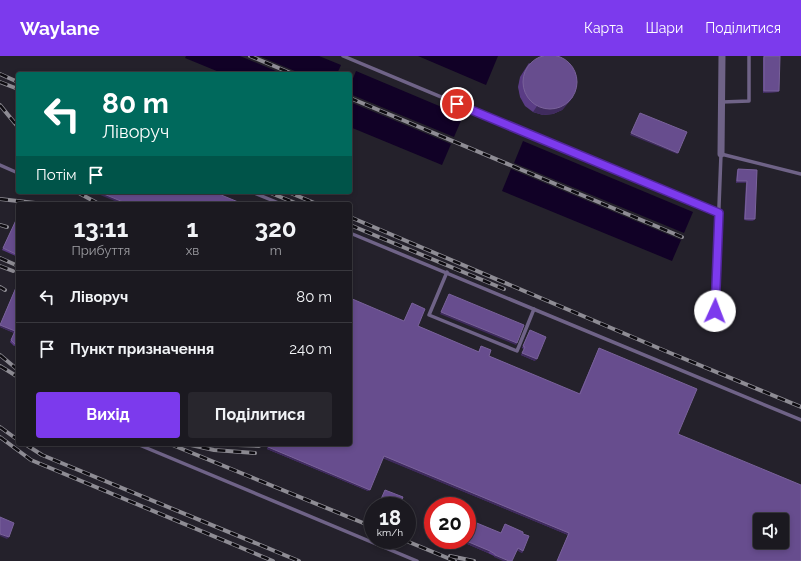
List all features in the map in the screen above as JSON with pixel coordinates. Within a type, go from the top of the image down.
[{"type":"street","points":[[721,154],[722,56]]},
{"type":"lane","points":[[343,56],[719,213]]},
{"type":"lane","points":[[721,102],[749,101],[749,56]]},
{"type":"lane","points":[[715,311],[721,154],[801,174]]},
{"type":"lane","points":[[0,165],[16,172]]},
{"type":"lane","points":[[257,194],[276,202]]},
{"type":"lane","points":[[352,233],[801,420]]},
{"type":"lane","points":[[447,272],[429,315],[517,351],[534,309]]},
{"type":"lane","points":[[142,446],[407,559],[417,561]]},
{"type":"shaded area","points":[[186,56],[240,56],[278,72],[219,72],[185,58]]},
{"type":"shaded area","points":[[259,56],[319,56],[341,65],[338,72],[297,72]]},
{"type":"shaded area","points":[[418,56],[498,56],[486,85]]},
{"type":"shaded area","points":[[356,71],[463,116],[454,137],[352,95],[352,81]]},
{"type":"shaded area","points":[[352,103],[451,144],[442,165],[352,128]]},
{"type":"shaded area","points":[[523,141],[693,212],[684,233],[514,163]]},
{"type":"shaded area","points":[[511,169],[681,240],[672,261],[502,191]]},
{"type":"building","points":[[545,55],[555,55],[565,59],[573,67],[577,77],[577,87],[573,97],[565,105],[555,109],[545,109],[535,105],[527,97],[523,87],[523,77],[527,67],[535,59]]},
{"type":"building","points":[[764,56],[780,56],[779,91],[764,91]]},
{"type":"building","points":[[640,113],[687,132],[678,153],[631,133]]},
{"type":"building","points":[[738,169],[757,170],[755,219],[745,219],[747,181],[737,181]]},
{"type":"building","points":[[104,194],[219,194],[238,202],[123,202]]},
{"type":"building","points":[[16,220],[16,254],[3,248]]},
{"type":"building","points":[[16,288],[16,343],[11,340],[15,331],[0,325]]},
{"type":"building","points":[[449,294],[524,325],[517,343],[441,312]]},
{"type":"building","points":[[352,299],[404,321],[412,303],[425,309],[418,326],[479,352],[481,346],[491,350],[489,356],[580,394],[599,348],[697,389],[678,434],[801,485],[801,561],[557,561],[569,533],[384,456],[370,490],[268,447],[352,446]]},
{"type":"building","points":[[530,330],[546,337],[537,359],[522,353],[525,347],[523,346]]},
{"type":"building","points":[[385,490],[403,497],[382,497]]},
{"type":"building","points":[[0,517],[14,523],[9,537],[0,534]]},
{"type":"building","points":[[476,523],[501,533],[505,524],[529,536],[523,551],[518,548],[512,561],[495,555],[490,551],[476,545]]},
{"type":"railway","points":[[250,56],[288,72]]},
{"type":"railway","points":[[0,74],[16,81]]},
{"type":"railway","points":[[0,82],[16,88]]},
{"type":"railway","points":[[352,99],[682,237]]},
{"type":"railway","points":[[0,105],[16,125]]},
{"type":"railway","points":[[81,194],[95,202]]},
{"type":"railway","points":[[273,194],[293,202]]},
{"type":"railway","points":[[293,194],[312,202]]},
{"type":"railway","points":[[0,199],[26,202]]},
{"type":"railway","points":[[352,218],[801,407]]},
{"type":"railway","points":[[0,225],[7,227]]},
{"type":"railway","points":[[352,226],[504,289]]},
{"type":"railway","points":[[0,258],[16,265]]},
{"type":"railway","points":[[0,266],[13,271]]},
{"type":"railway","points":[[0,287],[5,290]]},
{"type":"railway","points":[[0,355],[16,368]]},
{"type":"railway","points":[[0,366],[16,376]]},
{"type":"railway","points":[[0,427],[16,439]]},
{"type":"railway","points":[[0,437],[31,460],[273,561]]},
{"type":"railway","points":[[28,446],[42,455],[299,561]]},
{"type":"railway","points":[[175,446],[364,523]]},
{"type":"railway","points":[[195,446],[214,450],[255,453]]},
{"type":"railway","points":[[416,545],[455,561]]},
{"type":"railway","points":[[450,556],[474,561]]},
{"type":"route","points":[[457,104],[719,213],[715,311]]}]
